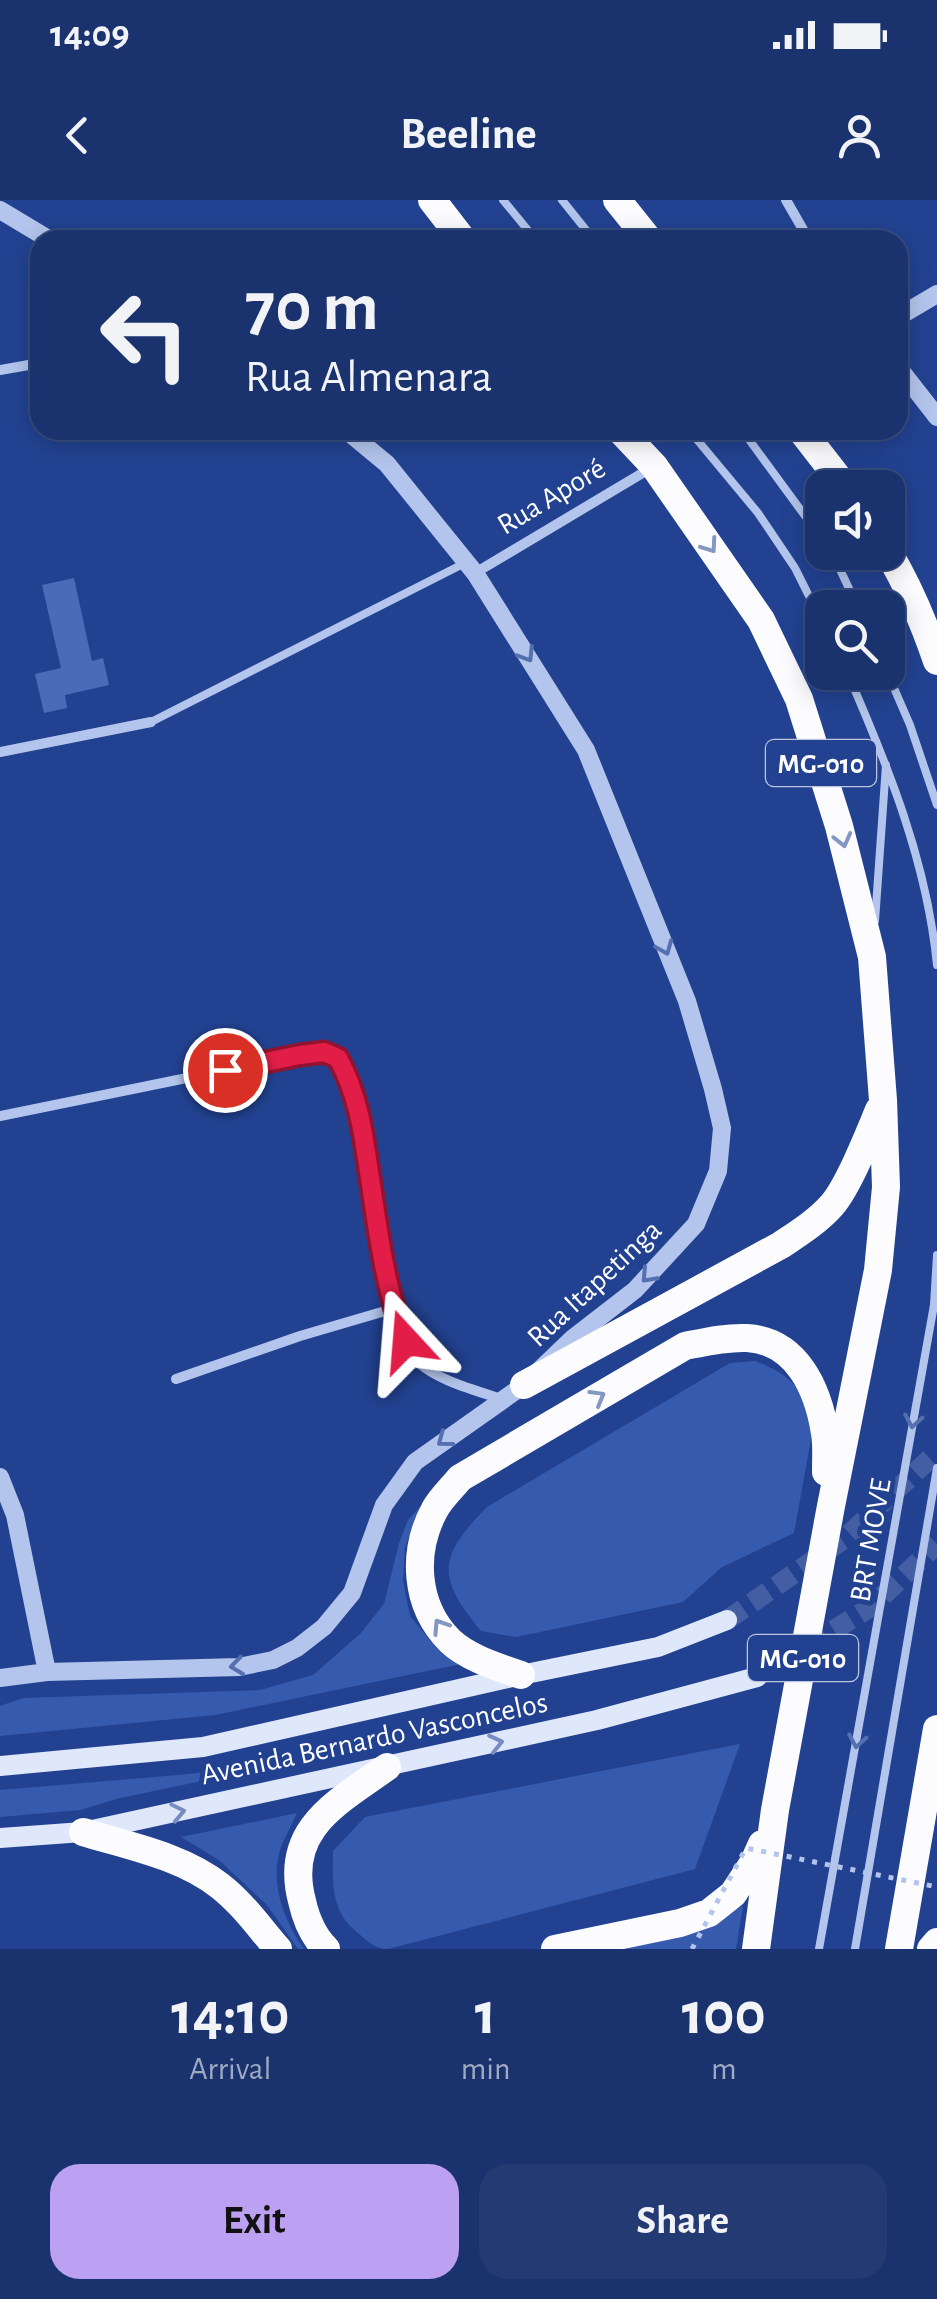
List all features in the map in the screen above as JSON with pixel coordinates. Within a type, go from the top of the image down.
[{"type":"highway","points":[[432,200],[456,230]]},
{"type":"highway","points":[[616,200],[641,230]]},
{"type":"highway","name":"MG-010","points":[[629,440],[654,466],[761,620],[799,699],[839,826],[872,957],[886,1187],[878,1270],[775,1810],[756,1949]]},
{"type":"highway","points":[[809,440],[832,470]]},
{"type":"highway","points":[[899,570],[931,634],[937,661]]},
{"type":"highway","points":[[513,1392],[807,1228],[834,1203],[883,1100]]},
{"type":"highway","points":[[521,1675],[452,1644],[435,1623],[418,1572],[422,1542],[436,1506],[460,1478],[685,1346],[750,1338],[776,1346],[793,1358],[813,1390],[826,1435],[831,1506]]},
{"type":"highway","points":[[899,1949],[937,1729]]},
{"type":"highway","points":[[326,1949],[312,1931],[300,1897],[298,1862],[304,1838],[330,1808],[387,1767]]},
{"type":"highway","points":[[555,1949],[680,1923],[709,1913],[733,1894],[754,1862],[775,1810]]},
{"type":"highway","points":[[83,1832],[174,1860],[218,1884],[249,1913],[278,1949]]},
{"type":"highway","points":[[931,1949],[937,1942]]},
{"type":"main road","name":"Avenida Bernardo Vasconcelos","points":[[0,1766],[204,1747],[658,1647],[728,1620]]},
{"type":"main road","name":"Avenida Bernardo Vasconcelos","points":[[0,1838],[83,1832],[597,1720],[757,1677]]},
{"type":"street","points":[[786,200],[803,230]]},
{"type":"street","points":[[0,210],[33,230]]},
{"type":"street","points":[[908,311],[937,294]]},
{"type":"street","points":[[0,370],[30,365]]},
{"type":"street","points":[[908,380],[937,417]]},
{"type":"street","name":"Rua Itapetinga","points":[[0,1678],[46,1672],[239,1668],[272,1660],[297,1648],[324,1627],[352,1592],[384,1505],[415,1462],[513,1392],[635,1290],[696,1224],[718,1171],[722,1128],[687,1001],[586,750],[471,567],[386,464],[358,440]]},
{"type":"street","name":"Rua Aporé","points":[[471,567],[654,466]]},
{"type":"street","points":[[0,752],[151,722]]},
{"type":"street","points":[[0,1116],[300,1055],[324,1052],[338,1058],[360,1112],[392,1309],[413,1356],[423,1367],[460,1385],[513,1392]]},
{"type":"street","points":[[176,1379],[392,1309]]},
{"type":"street","points":[[0,1478],[15,1515],[46,1672]]},
{"type":"lane","points":[[503,200],[528,230]]},
{"type":"lane","points":[[562,200],[586,230]]},
{"type":"lane","points":[[697,440],[758,513],[806,590]]},
{"type":"lane","points":[[749,440],[805,516]]},
{"type":"lane","points":[[151,722],[471,567]]},
{"type":"lane","points":[[855,690],[886,761],[911,835],[937,965]]},
{"type":"lane","points":[[896,690],[937,805]]},
{"type":"lane","points":[[872,957],[886,761]]},
{"type":"lane","name":"BRT MOVE","points":[[820,1949],[934,1306],[937,1255]]},
{"type":"lane","name":"BRT MOVE","points":[[855,1949],[937,1468]]},
{"type":"path","points":[[692,1949],[746,1848],[937,1887]]},
{"type":"shaded area","points":[[755,1361],[789,1379],[802,1396],[809,1419],[812,1434],[794,1533],[722,1567],[683,1602],[516,1637],[481,1631],[456,1595],[449,1567],[459,1540],[487,1507],[730,1363]]},
{"type":"shaded area","points":[[448,1476],[417,1516],[405,1547],[403,1581],[410,1616],[440,1652],[461,1664],[215,1715],[0,1736],[0,1706],[23,1698],[260,1690],[313,1675],[360,1634],[384,1604],[408,1520]]},
{"type":"shaded area","points":[[740,1744],[695,1869],[388,1949],[359,1934],[338,1907],[333,1851],[365,1817]]},
{"type":"shaded area","points":[[327,1755],[120,1798],[80,1810],[0,1817],[0,1790],[190,1774]]},
{"type":"shaded area","points":[[297,1813],[279,1852],[277,1882],[286,1917],[304,1949],[298,1949],[267,1905],[219,1860],[181,1837]]},
{"type":"shaded area","points":[[743,1906],[736,1949],[613,1949],[693,1929]]},
{"type":"building","points":[[74,578],[92,661],[103,658],[109,685],[65,695],[67,708],[44,713],[35,674],[61,668],[42,585]]},
{"type":"tunnel","points":[[727,1620],[844,1539],[937,1452]]},
{"type":"tunnel","points":[[757,1677],[871,1607],[937,1544]]},
{"type":"route","points":[[225,1070],[324,1052],[338,1058],[360,1112],[392,1309],[406,1341]]}]
